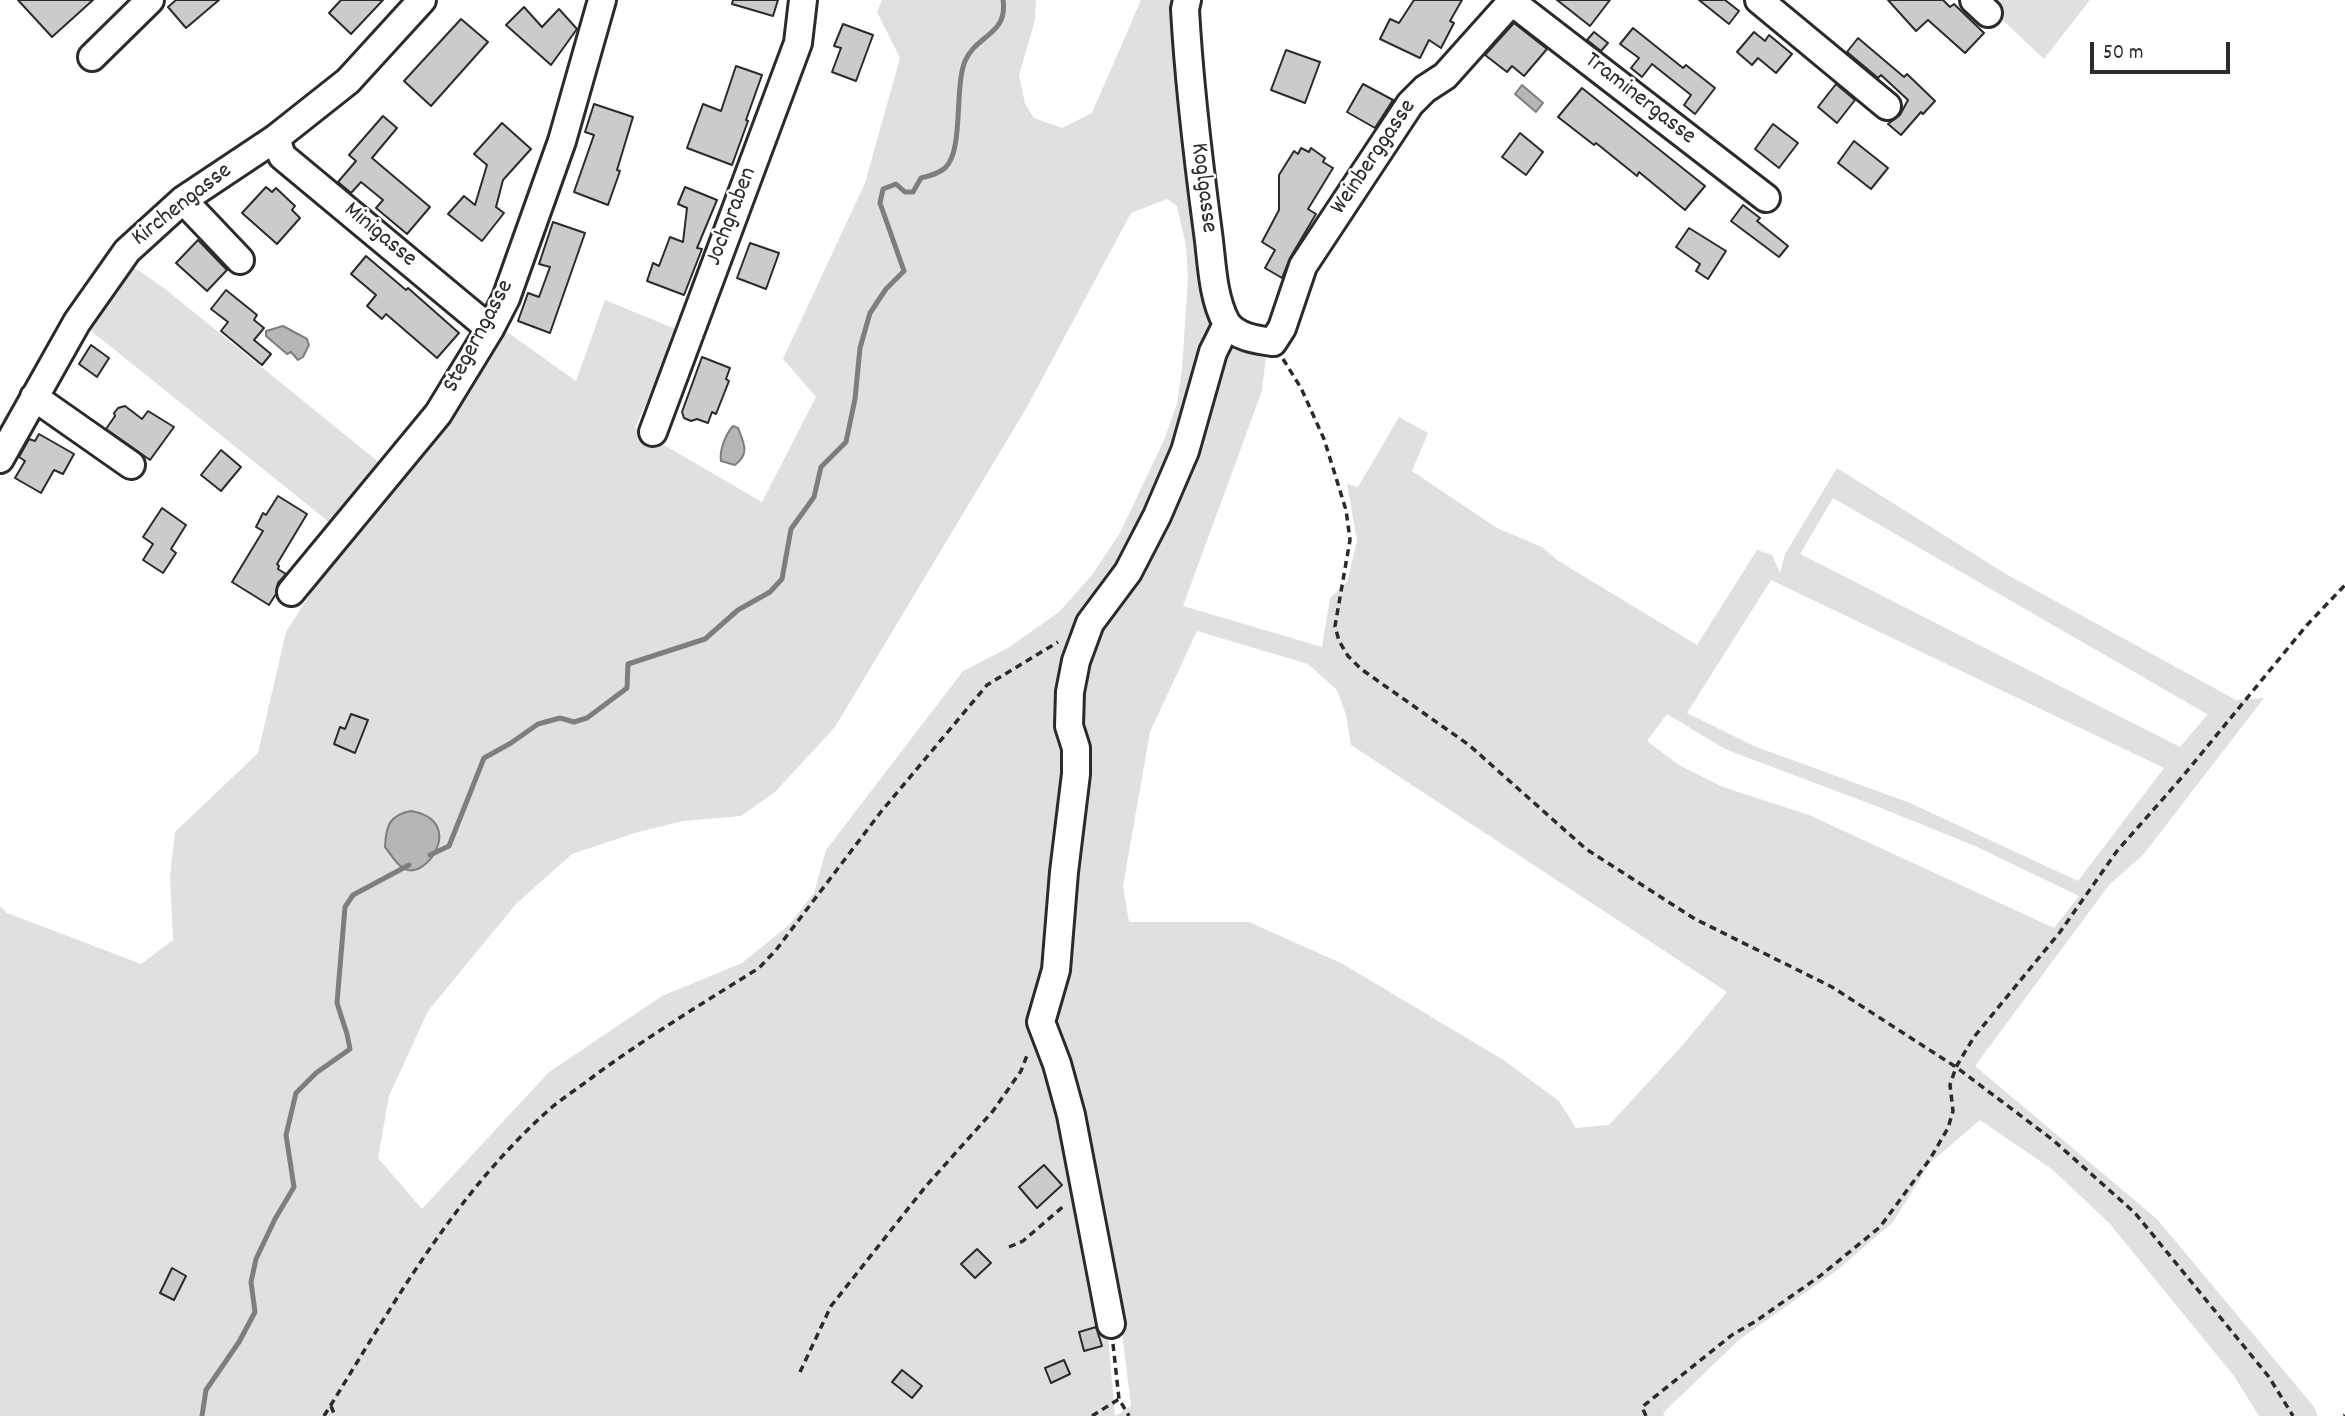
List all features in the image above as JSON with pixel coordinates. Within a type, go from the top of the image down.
[{"type":"street","points":[[92,57],[150,0]]},
{"type":"street","name":"Kirchengasse","points":[[0,459],[77,322],[127,251],[183,200],[276,138],[348,81],[422,0]]},
{"type":"street","name":"Stegerngasse","points":[[291,592],[438,414],[490,329],[506,298],[562,141],[602,0]]},
{"type":"street","name":"Jochgraben","points":[[653,432],[799,43],[803,0]]},
{"type":"street","name":"Koglgasse","points":[[1187,0],[1185,9],[1189,87],[1216,288],[1227,324]]},
{"type":"street","points":[[1759,0],[1887,106]]},
{"type":"street","name":"Traminergasse","points":[[1512,1],[1766,198]]},
{"type":"street","name":"Weinberggasse","points":[[1273,342],[1282,328],[1303,266],[1410,104],[1425,89],[1446,76],[1512,1]]},
{"type":"street","name":"Minigasse","points":[[276,138],[282,156],[490,329]]},
{"type":"street","points":[[183,200],[240,260]]},
{"type":"street","points":[[1111,1324],[1071,1115],[1041,1022],[1056,970],[1076,774],[1076,748],[1069,726],[1070,691],[1076,661],[1090,623],[1128,572],[1157,516],[1185,451],[1213,352],[1227,324],[1246,337],[1273,342]]},
{"type":"street","points":[[34,397],[131,465]]},
{"type":"path","points":[[1273,342],[1313,413],[1346,510],[1350,540],[1335,626],[1339,641],[1348,656],[1361,669],[1469,745],[1586,849],[1695,919],[1832,987],[1956,1067],[2053,1140],[2135,1213],[2269,1377],[2293,1416]]},
{"type":"path","points":[[1646,1416],[1642,1407],[1732,1335],[1820,1276],[1880,1227],[1930,1158],[1948,1128],[1953,1111],[1950,1084],[1956,1067],[1987,1021],[2068,921],[2116,851],[2183,776],[2306,625],[2345,585]]},
{"type":"path","points":[[324,1416],[439,1233],[505,1153],[552,1107],[618,1059],[759,968],[776,950],[880,813],[987,685],[1090,623]]},
{"type":"path","points":[[800,1372],[831,1306],[926,1186],[993,1111],[1021,1072],[1041,1022]]},
{"type":"path","points":[[1009,1247],[1023,1241],[1084,1189]]},
{"type":"path","points":[[1111,1324],[1119,1399],[1129,1416]]},
{"type":"path","points":[[1092,1416],[1119,1399]]},
{"type":"path","points":[[331,1406],[335,1416]]},
{"type":"shaded area","points":[[882,0],[1036,0],[1035,20],[1019,75],[1025,104],[1034,118],[1062,128],[1092,113],[1141,0],[1182,0],[1181,55],[1238,340],[1266,355],[1262,391],[1183,606],[1322,647],[1330,598],[1347,582],[1357,541],[1347,484],[1358,487],[1399,417],[1428,433],[1412,471],[1497,528],[1542,547],[1557,560],[1697,645],[1757,550],[1772,555],[1780,573],[1785,554],[1837,468],[2006,574],[2236,700],[2264,698],[2143,855],[2109,885],[1975,1066],[2157,1219],[2314,1407],[2318,1416],[2259,1416],[2234,1376],[2110,1224],[2053,1170],[1980,1120],[1930,1163],[1893,1222],[1836,1271],[1740,1339],[1663,1413],[1665,1416],[1115,1416],[0,1416],[0,906],[7,913],[141,964],[173,940],[170,876],[175,832],[258,753],[286,632],[344,540],[503,329],[576,381],[605,300],[678,330],[635,428],[762,502],[816,397],[783,359],[865,183],[900,58],[877,12]],"holes":[[[1167,199],[1177,206],[1186,246],[1188,277],[1177,404],[1164,440],[1120,533],[1092,575],[1059,612],[1008,648],[963,671],[826,850],[814,893],[789,925],[742,963],[662,996],[549,1072],[422,1209],[378,1158],[389,1096],[428,1011],[516,904],[572,854],[638,832],[683,821],[741,816],[775,792],[835,727],[1027,407],[1131,213]],[[1833,498],[2208,714],[2180,747],[1800,554]],[[1771,580],[2164,768],[2078,881],[1910,803],[1754,746],[1687,713]],[[1197,631],[1308,664],[1337,690],[1346,715],[1351,745],[1727,992],[1609,1125],[1576,1128],[1559,1101],[1505,1061],[1343,964],[1249,922],[1129,922],[1123,886],[1150,732]],[[1667,714],[1725,749],[1975,846],[2079,896],[2054,928],[1809,815],[1723,787],[1679,765],[1647,741]],[[1117,1292],[1131,1406],[1115,1416],[1107,1324]]]},
{"type":"shaded area","points":[[1981,0],[2090,0],[2044,59]]},
{"type":"shaded area","points":[[1522,85],[1543,103],[1536,112],[1515,94]]},
{"type":"shaded area","points":[[132,266],[164,288],[386,468],[334,526],[85,326]]},
{"type":"shaded area","points":[[283,326],[307,339],[309,345],[303,357],[298,360],[291,352],[287,354],[266,336],[266,331]]},
{"type":"shaded area","points":[[733,426],[738,428],[744,448],[743,457],[735,465],[721,461],[724,442]]},
{"type":"shaded area","points":[[411,811],[428,817],[437,826],[439,837],[437,849],[430,859],[422,867],[412,870],[400,866],[385,847],[390,823],[398,815]]},
{"type":"building","points":[[18,0],[93,0],[52,37]]},
{"type":"building","points":[[176,0],[219,0],[186,28],[168,7]]},
{"type":"building","points":[[341,0],[383,0],[351,34],[329,13]]},
{"type":"building","points":[[733,0],[778,0],[773,16],[732,4]]},
{"type":"building","points":[[1414,0],[1462,0],[1450,21],[1454,23],[1441,48],[1429,40],[1420,58],[1380,39],[1390,19],[1399,23]]},
{"type":"building","points":[[1557,0],[1610,0],[1590,26]]},
{"type":"building","points":[[1699,0],[1725,0],[1739,11],[1729,24]]},
{"type":"building","points":[[1888,0],[1943,0],[1950,7],[1954,4],[1984,33],[1965,53],[1928,20],[1916,31]]},
{"type":"building","points":[[524,7],[542,27],[559,9],[577,29],[551,65],[506,25]]},
{"type":"building","points":[[461,19],[488,42],[431,106],[404,81]]},
{"type":"building","points":[[1514,23],[1547,49],[1524,76],[1512,66],[1507,72],[1485,55]]},
{"type":"building","points":[[843,24],[873,35],[856,81],[832,72],[841,48],[834,46]]},
{"type":"building","points":[[1633,28],[1683,68],[1686,65],[1715,88],[1695,114],[1684,105],[1691,95],[1652,64],[1642,77],[1631,68],[1639,58],[1620,44]]},
{"type":"building","points":[[1594,32],[1608,43],[1601,51],[1587,40]]},
{"type":"building","points":[[1754,32],[1765,41],[1769,35],[1792,54],[1776,73],[1758,58],[1752,65],[1737,52]]},
{"type":"building","points":[[1858,38],[1904,77],[1907,74],[1935,101],[1923,114],[1921,112],[1901,135],[1888,124],[1900,115],[1908,100],[1881,75],[1878,78],[1847,52]]},
{"type":"building","points":[[1286,50],[1320,62],[1305,103],[1271,90]]},
{"type":"building","points":[[736,66],[762,75],[732,165],[687,148],[703,104],[721,111]]},
{"type":"building","points":[[1363,84],[1393,100],[1375,128],[1347,112]]},
{"type":"building","points":[[1836,84],[1855,100],[1837,123],[1818,107]]},
{"type":"building","points":[[1582,88],[1705,186],[1685,210],[1639,172],[1637,176],[1558,117]]},
{"type":"building","points":[[594,104],[633,117],[617,170],[620,171],[608,205],[574,192],[594,135],[585,132]]},
{"type":"building","points":[[383,116],[397,128],[372,158],[430,207],[407,234],[376,208],[383,200],[361,182],[351,193],[338,182],[356,161],[349,155]]},
{"type":"building","points":[[502,123],[531,149],[503,180],[496,207],[504,213],[482,241],[448,214],[464,196],[475,205],[487,165],[474,154]]},
{"type":"building","points":[[1773,124],[1798,143],[1779,168],[1755,149]]},
{"type":"building","points":[[1520,133],[1543,152],[1526,175],[1502,157]]},
{"type":"building","points":[[1854,141],[1888,168],[1871,189],[1838,163]]},
{"type":"building","points":[[1301,148],[1309,152],[1311,148],[1325,158],[1323,162],[1333,168],[1308,209],[1316,214],[1290,258],[1282,278],[1265,268],[1275,250],[1262,242],[1279,210],[1279,175],[1294,151],[1298,154]]},
{"type":"building","points":[[266,187],[272,192],[276,188],[295,206],[292,210],[300,218],[277,244],[242,213]]},
{"type":"building","points":[[685,187],[717,200],[697,248],[702,249],[684,295],[647,281],[653,263],[659,266],[670,237],[683,242],[687,208],[678,204]]},
{"type":"building","points":[[1743,205],[1760,218],[1757,221],[1788,246],[1779,257],[1731,221]]},
{"type":"building","points":[[553,222],[585,233],[550,333],[518,321],[528,293],[539,297],[550,267],[539,264]]},
{"type":"building","points":[[1689,228],[1726,251],[1708,279],[1696,271],[1700,264],[1676,247]]},
{"type":"building","points":[[198,240],[227,270],[207,291],[176,263]]},
{"type":"building","points":[[750,243],[779,253],[766,289],[737,278]]},
{"type":"building","points":[[366,256],[406,290],[408,288],[459,333],[437,358],[386,314],[382,319],[367,306],[376,295],[351,274]]},
{"type":"building","points":[[226,290],[257,315],[254,320],[264,328],[254,340],[271,354],[262,365],[221,331],[228,322],[211,309]]},
{"type":"building","points":[[91,345],[109,358],[97,377],[79,364]]},
{"type":"building","points":[[702,357],[730,368],[726,379],[729,381],[716,414],[712,412],[708,423],[697,419],[691,421],[684,418],[682,412]]},
{"type":"building","points":[[125,406],[142,419],[148,411],[174,427],[150,460],[106,429],[118,408]]},
{"type":"building","points":[[39,434],[74,454],[63,474],[54,470],[41,493],[15,478],[25,461],[19,457],[29,439],[35,441]]},
{"type":"building","points":[[221,450],[241,467],[221,491],[201,475]]},
{"type":"building","points":[[278,496],[307,514],[277,564],[278,569],[286,574],[278,583],[276,594],[269,605],[232,582],[263,531],[256,527],[263,513],[266,515]]},
{"type":"building","points":[[162,508],[186,525],[171,549],[176,553],[163,573],[143,560],[153,544],[143,537]]},
{"type":"building","points":[[351,714],[368,720],[355,753],[334,744],[340,727],[345,729]]},
{"type":"building","points":[[1044,1165],[1062,1185],[1037,1208],[1019,1187]]},
{"type":"building","points":[[977,1249],[991,1263],[975,1278],[961,1264]]},
{"type":"building","points":[[172,1268],[186,1276],[174,1300],[160,1293]]},
{"type":"building","points":[[1096,1327],[1102,1346],[1084,1351],[1079,1332]]},
{"type":"building","points":[[1064,1360],[1070,1374],[1051,1383],[1045,1368]]},
{"type":"building","points":[[902,1370],[922,1386],[912,1398],[892,1382]]},
{"type":"waterway","points":[[430,855],[449,846],[484,758],[538,724],[560,718],[574,722],[587,718],[627,688],[628,664],[705,639],[738,610],[770,592],[782,579],[791,529],[814,497],[821,467],[846,442],[855,399],[860,348],[870,313],[886,289],[904,271],[880,203],[883,189],[896,184],[905,192],[913,192],[921,178],[940,172],[951,160],[957,134],[960,87],[965,61],[970,52],[1001,20],[1003,0]]},
{"type":"waterway","points":[[202,1416],[206,1390],[239,1342],[255,1312],[251,1282],[256,1259],[294,1187],[286,1135],[296,1093],[316,1073],[350,1049],[337,1003],[345,907],[353,895],[409,865]]}]
